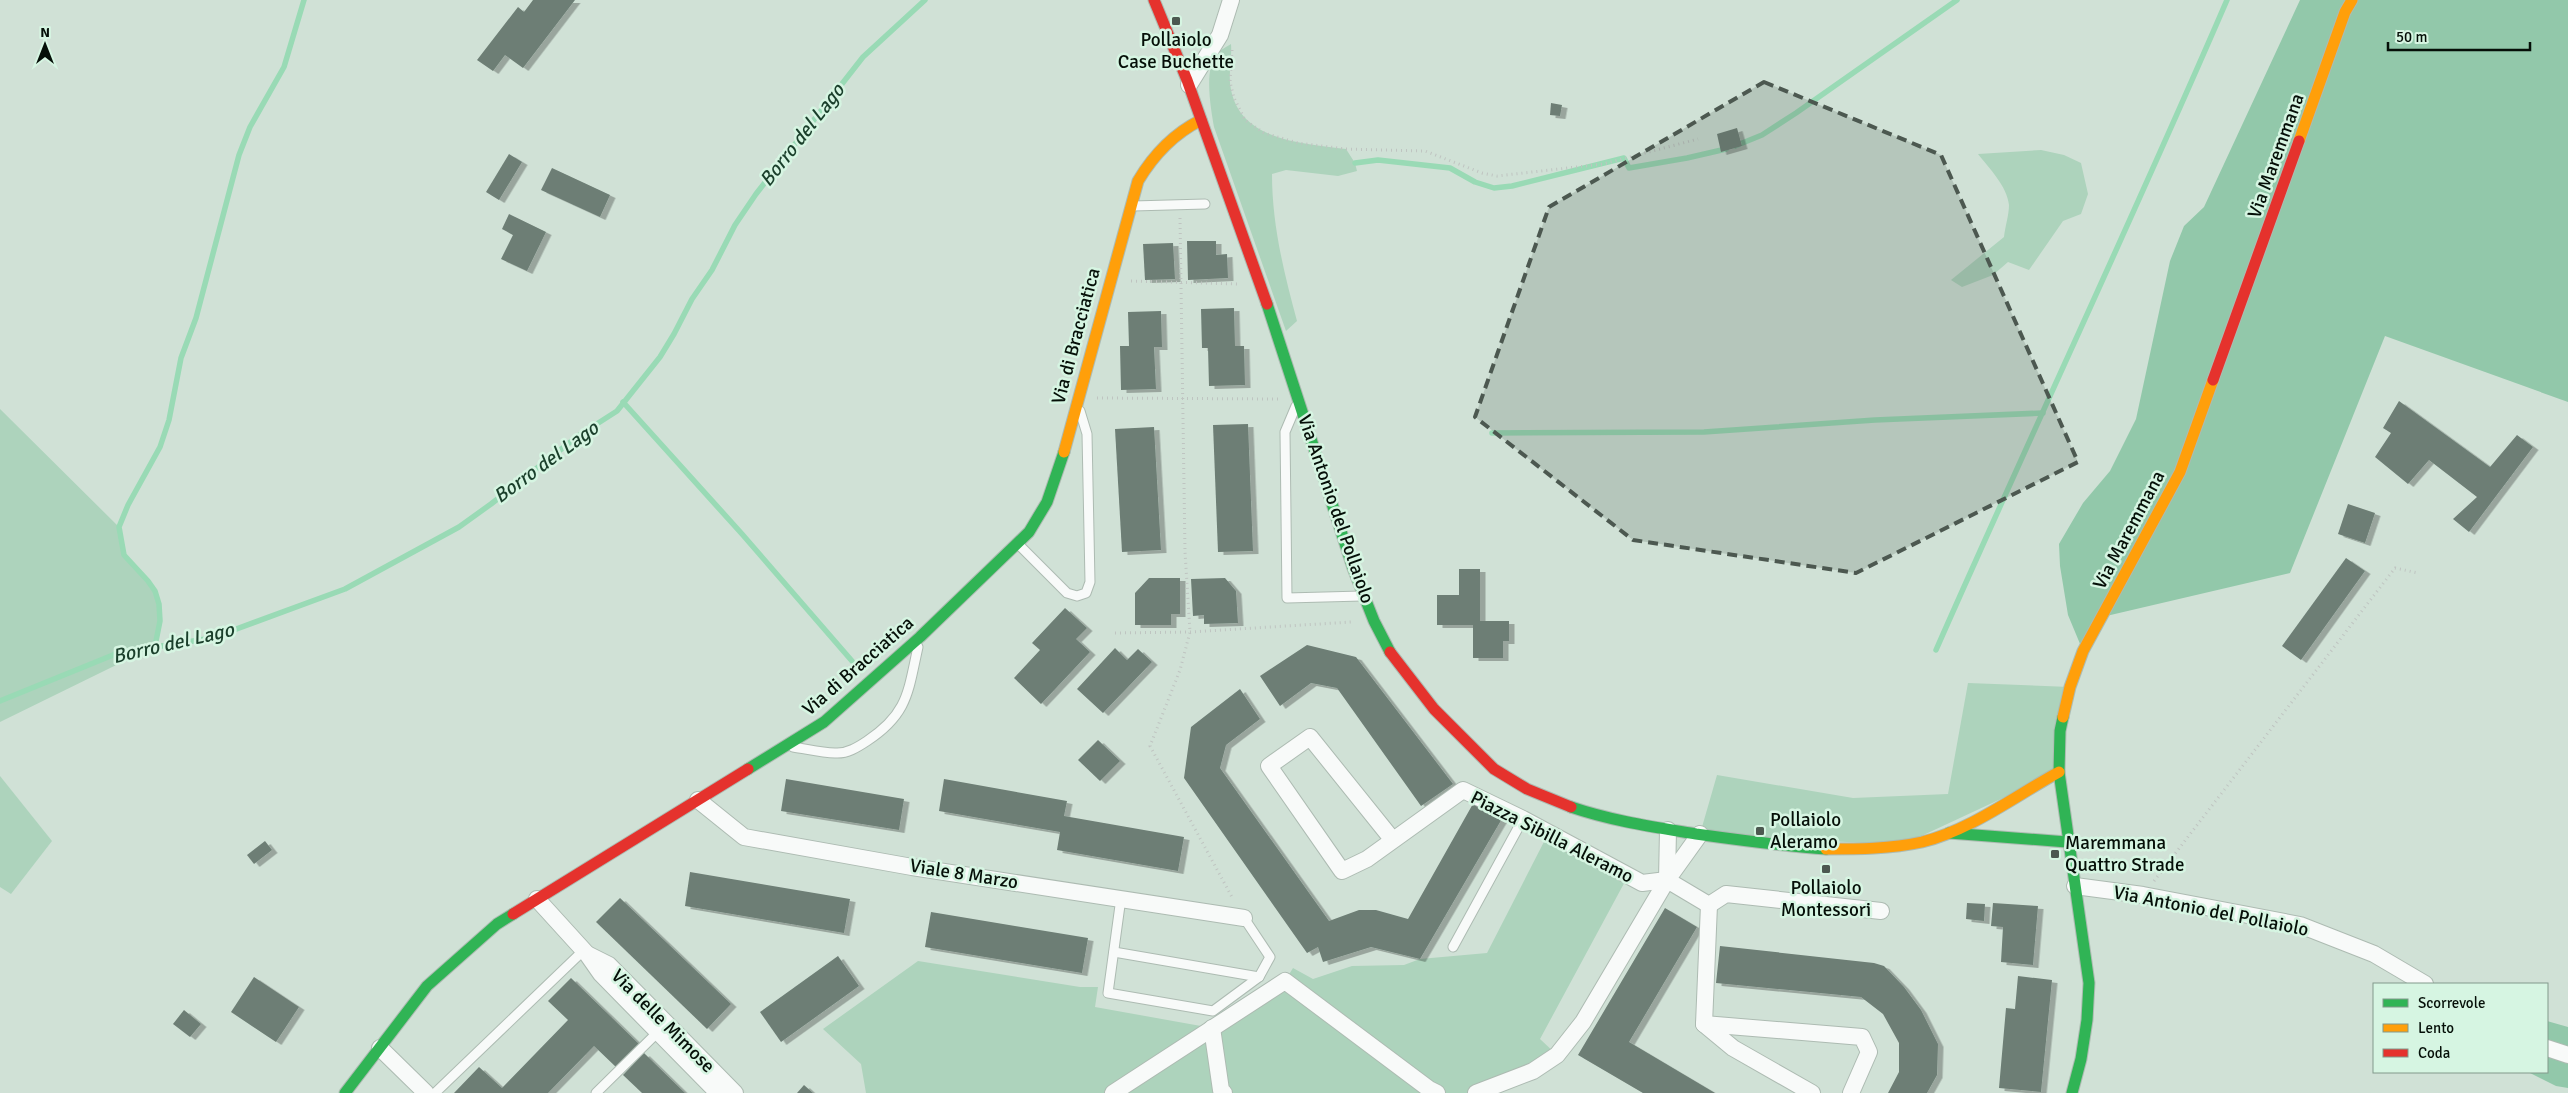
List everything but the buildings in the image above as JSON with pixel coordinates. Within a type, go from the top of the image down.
[{"type":"street","name":"Via Antonio del Pollaiolo","points":[[1154,0],[1169,32],[1189,85],[1260,286],[1351,565],[1364,596],[1391,652],[1415,688],[1446,722],[1504,776],[1548,799],[1619,820],[1668,830],[1827,849],[1866,849],[1902,845],[1948,833],[2059,772]]},
{"type":"street","points":[[1189,85],[1220,35],[1231,0]]},
{"type":"street","name":"Via Maremmana","points":[[2072,1093],[2087,1020],[2089,983],[2067,842],[2059,772],[2060,731],[2070,687],[2083,651],[2180,472],[2345,12],[2352,0]]},
{"type":"street","name":"Via di Bracciatica","points":[[345,1093],[427,986],[497,924],[824,722],[920,637],[1029,532],[1046,502],[1063,455],[1077,397],[1138,181],[1149,162],[1184,128],[1201,120]]},
{"type":"street","name":"Piazza Sibilla Aleramo","points":[[1392,839],[1310,737],[1269,766],[1342,871],[1367,859],[1392,839],[1463,790],[1523,818],[1642,883],[1667,880]]},
{"type":"street","name":"Viale 8 Marzo","points":[[698,800],[744,837],[912,867],[1244,918]]},
{"type":"street","points":[[1667,880],[1668,830]]},
{"type":"street","name":"Via Antonio del Pollaiolo","points":[[1948,833],[2067,842]]},
{"type":"street","points":[[1476,1093],[1533,1071],[1557,1055],[1583,1022],[1667,880],[1700,834]]},
{"type":"street","points":[[1667,880],[1709,905]]},
{"type":"street","name":"Via Antonio del Pollaiolo","points":[[2075,886],[2143,895],[2300,926],[2374,954],[2423,983]]},
{"type":"street","points":[[1709,905],[1726,894],[1881,911]]},
{"type":"street","name":"Via delle Mimose","points":[[537,899],[585,952],[600,974],[735,1093]]},
{"type":"street","points":[[1704,1024],[1709,905]]},
{"type":"street","points":[[1113,1093],[1285,981],[1437,1093]]},
{"type":"street","points":[[1704,1024],[1733,1048],[1812,1093]]},
{"type":"street","points":[[1704,1024],[1862,1037],[1869,1052],[1851,1093]]},
{"type":"street","name":"Via delle Mimose","points":[[662,1028],[718,1093]]},
{"type":"street","points":[[1212,1028],[1221,1090],[1224,1093]]},
{"type":"street","points":[[380,1048],[426,1093]]},
{"type":"street","points":[[2548,1048],[2568,1055]]},
{"type":"lane","points":[[1130,206],[1205,204]]},
{"type":"lane","points":[[1017,543],[1067,593],[1077,596],[1086,593],[1090,582],[1087,434],[1077,397]]},
{"type":"lane","points":[[1298,399],[1285,432],[1287,598],[1364,596]]},
{"type":"lane","points":[[786,746],[837,754],[855,749],[879,733],[898,715],[907,698],[920,637]]},
{"type":"lane","points":[[1453,947],[1523,818]]},
{"type":"lane","points":[[1121,898],[1108,992],[1213,1011],[1259,977],[1270,957],[1244,918]]},
{"type":"lane","points":[[435,1093],[585,952]]},
{"type":"lane","points":[[1114,952],[1259,977]]},
{"type":"lane","points":[[596,1093],[662,1028]]},
{"type":"path","points":[[1220,35],[1231,44],[1230,82],[1234,98],[1245,120],[1264,133],[1298,143],[1346,149],[1425,151],[1482,173],[1497,176],[1603,164],[1698,140]]},
{"type":"path","points":[[1180,205],[1185,552],[1190,632],[1180,670],[1150,746],[1244,918]]},
{"type":"path","points":[[1109,281],[1181,284],[1227,283],[1260,286]]},
{"type":"path","points":[[1077,397],[1298,399]]},
{"type":"path","points":[[2143,895],[2395,568],[2418,573]]},
{"type":"path","points":[[1115,633],[1190,632],[1375,620]]},
{"type":"highlighted area","points":[[1764,82],[1941,155],[2078,462],[1856,573],[1633,540],[1475,417],[1549,207]]},
{"type":"green space","points":[[2300,0],[2568,0],[2568,402],[2385,336],[2290,573],[2102,617],[2083,651],[2068,615],[2060,566],[2059,544],[2083,503],[2110,471],[2136,419],[2170,261],[2184,226],[2204,207]]},
{"type":"green space","points":[[1231,44],[1230,83],[1235,102],[1244,117],[1257,128],[1273,136],[1291,141],[1346,149],[1355,163],[1357,171],[1338,176],[1286,170],[1272,174],[1276,230],[1297,321],[1286,331],[1214,127],[1209,88],[1211,68],[1213,59],[1218,53]]},
{"type":"green space","points":[[2041,150],[2064,155],[2081,163],[2088,194],[2081,214],[2063,221],[2029,270],[2008,262],[1993,275],[1962,287],[1951,280],[2004,237],[2009,205],[2005,191],[1978,154]]},
{"type":"green space","points":[[0,409],[119,527],[124,555],[155,591],[159,604],[160,621],[155,646],[0,722]]},
{"type":"green space","points":[[1968,683],[2070,687],[2059,772],[1902,845],[1700,834],[1717,775],[1853,798],[1948,794]]},
{"type":"green space","points":[[0,776],[52,841],[11,894],[0,887]]},
{"type":"green space","points":[[1549,832],[1628,876],[1540,1039],[1557,1055],[1476,1093],[866,1093],[861,1064],[823,1029],[918,961],[1080,987],[1098,987],[1095,1007],[1212,1028],[1285,981],[1293,968],[1313,979],[1352,966],[1404,965],[1420,959],[1487,953]]},
{"type":"green space","points":[[2548,1021],[2568,1027],[2568,1088],[2556,1086],[2530,1073],[2548,1073]]},
{"type":"waterway","points":[[155,646],[160,621],[159,604],[155,591],[148,581],[124,555],[119,527],[128,505],[160,447],[169,420],[181,358],[196,318],[239,155],[250,127],[284,67],[304,0]]},
{"type":"waterway","name":"Borro del Lago","points":[[0,701],[118,653],[212,638],[345,589],[459,527],[578,436],[617,411],[660,357],[692,299],[712,270],[735,225],[756,194],[863,57],[925,0]]},
{"type":"waterway","points":[[1735,146],[1762,135],[1796,113],[1957,0]]},
{"type":"waterway","points":[[1936,650],[2227,0]]},
{"type":"waterway","points":[[1355,163],[1378,160],[1450,168],[1475,182],[1494,188],[1512,186],[1624,158],[1629,168],[1726,149]]},
{"type":"waterway","points":[[623,402],[742,534],[852,661]]},
{"type":"waterway","points":[[1492,433],[1704,432],[1875,420],[2043,413]]},
{"type":"traffic: fast","points":[[1267,304],[1353,568],[1374,621],[1390,652]]},
{"type":"traffic: fast","points":[[748,769],[824,722],[920,637],[1029,532],[1047,502],[1064,452]]},
{"type":"traffic: fast","points":[[2063,717],[2060,731],[2059,772],[2089,983],[2087,1020],[2081,1059],[2072,1093]]},
{"type":"traffic: fast","points":[[1571,807],[1617,820],[1696,834],[1777,845],[1826,849]]},
{"type":"traffic: fast","points":[[1949,833],[2067,842]]},
{"type":"traffic: fast","points":[[345,1093],[427,986],[497,924],[513,914]]},
{"type":"traffic: slow","points":[[2299,141],[2345,12],[2352,0]]},
{"type":"traffic: slow","points":[[1064,452],[1138,181],[1151,162],[1173,138],[1201,120]]},
{"type":"traffic: slow","points":[[2063,717],[2070,687],[2083,651],[2180,472],[2213,380]]},
{"type":"traffic: slow","points":[[1826,849],[1898,846],[1940,837],[1992,812],[2059,772]]},
{"type":"traffic: jam","points":[[1154,0],[1187,80],[1267,304]]},
{"type":"traffic: jam","points":[[2213,380],[2299,141]]},
{"type":"traffic: jam","points":[[1390,652],[1434,709],[1494,769],[1527,789],[1571,807]]},
{"type":"traffic: jam","points":[[513,914],[748,769]]},
{"type":"place","name":"Pollaiolo Case Buchette","points":[[1176,21]]},
{"type":"place","name":"Pollaiolo Aleramo","points":[[1760,831]]},
{"type":"place","name":"Maremmana Quattro Strade","points":[[2055,854]]},
{"type":"place","name":"Pollaiolo Montessori","points":[[1826,869]]}]
